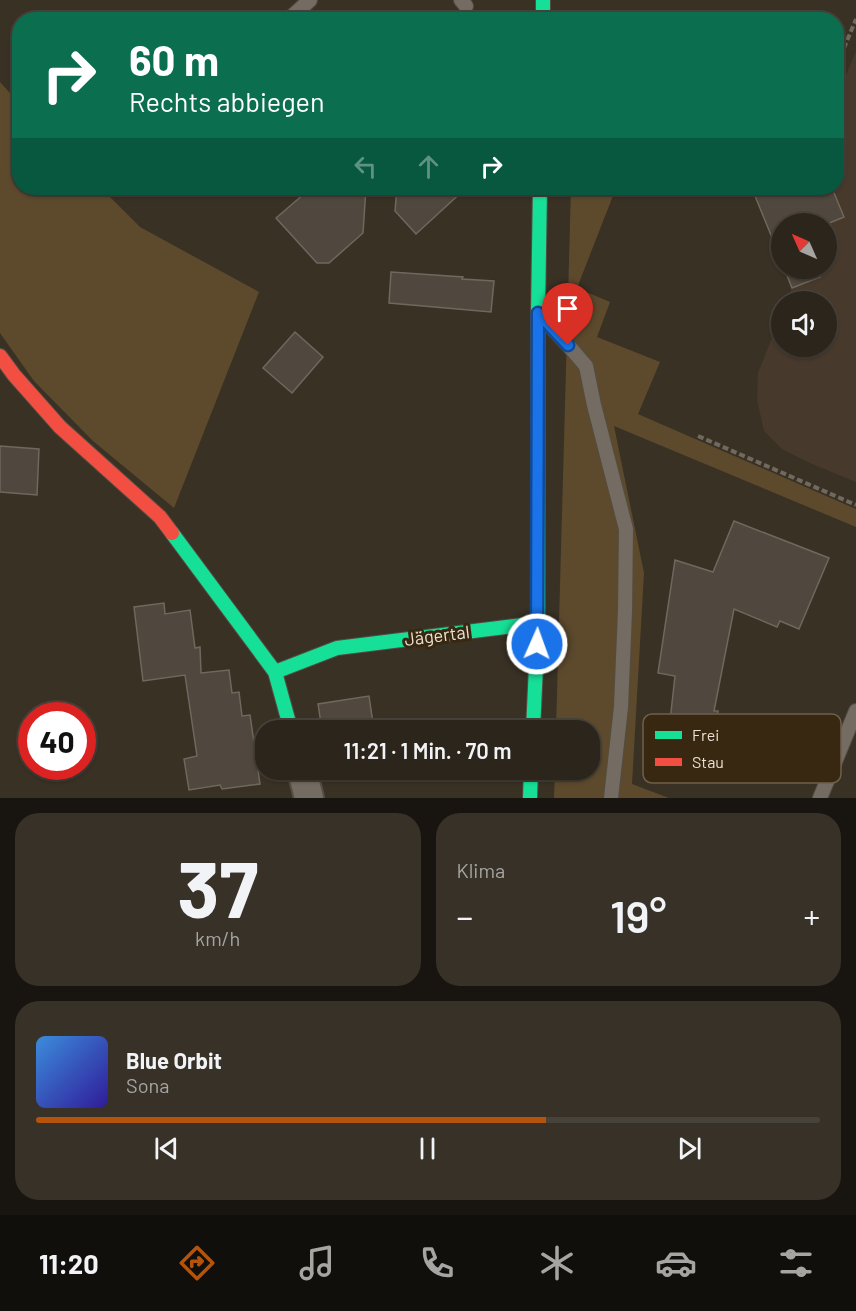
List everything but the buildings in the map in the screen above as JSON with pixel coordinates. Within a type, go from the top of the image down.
[{"type":"street","points":[[533,720],[538,623],[540,195]]},
{"type":"street","points":[[0,357],[60,427],[160,518],[275,672],[288,720]]},
{"type":"street","name":"Jägertal","points":[[275,672],[337,648],[538,623]]},
{"type":"street","points":[[530,798],[531,780]]},
{"type":"lane","points":[[297,12],[310,0]]},
{"type":"lane","points":[[538,313],[585,366],[626,530],[621,707],[611,798]]},
{"type":"lane","points":[[841,747],[856,711]]},
{"type":"lane","points":[[820,798],[826,783]]},
{"type":"path","points":[[844,48],[856,19]]},
{"type":"path","points":[[698,436],[856,505]]},
{"type":"shaded area","points":[[856,51],[856,482],[782,449],[764,431],[757,400],[758,373],[771,340],[771,357],[837,357],[837,291],[791,291],[788,279],[837,279],[837,213],[771,213],[771,237],[755,196],[844,195],[844,80]]},
{"type":"shaded area","points":[[0,82],[12,95],[12,195],[108,195],[140,227],[259,292],[174,508],[93,441],[34,381],[0,333]]},
{"type":"shaded area","points":[[571,195],[613,195],[577,288],[610,302],[597,337],[660,362],[638,414],[856,509],[856,527],[614,426],[644,573],[632,784],[669,798],[554,798],[555,780],[600,780],[600,720],[556,720]]},
{"type":"traffic: fast","points":[[543,0],[543,12]]},
{"type":"traffic: fast","points":[[533,720],[538,623],[540,195]]},
{"type":"traffic: fast","points":[[172,533],[275,672],[288,720]]},
{"type":"traffic: fast","points":[[275,672],[337,648],[538,623]]},
{"type":"traffic: fast","points":[[530,798],[531,780]]},
{"type":"traffic: jam","points":[[0,356],[60,427],[160,517],[172,533]]},
{"type":"route","points":[[537,644],[538,313],[568,345]]}]
